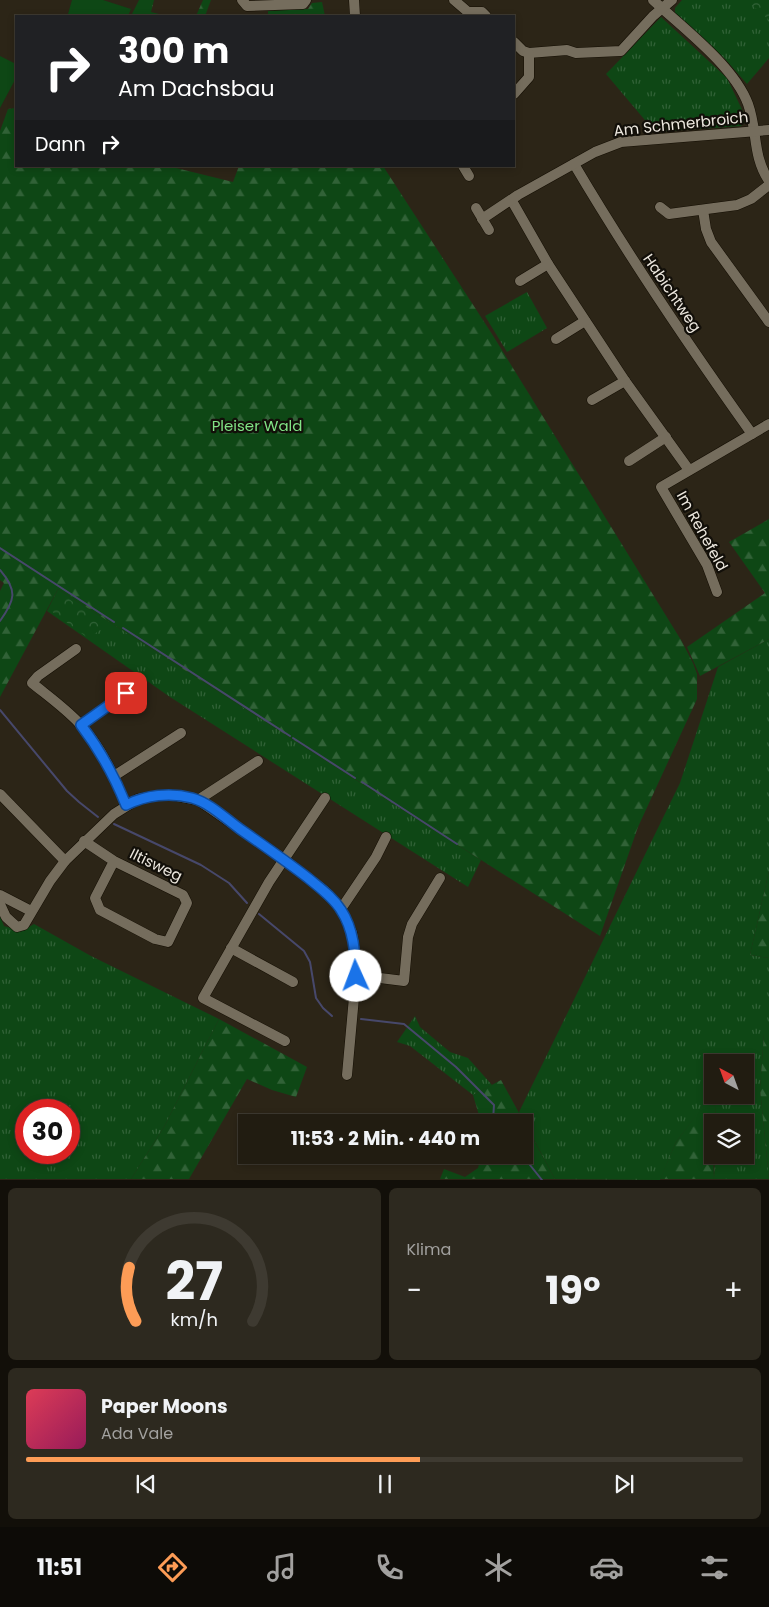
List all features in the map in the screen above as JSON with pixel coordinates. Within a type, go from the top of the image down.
[{"type":"street","points":[[242,0],[247,6],[303,4],[306,0]]},
{"type":"street","points":[[354,0],[355,15]]},
{"type":"street","points":[[454,0],[468,12],[482,12],[485,15]]},
{"type":"street","points":[[653,0],[730,73],[744,94],[755,132],[757,156],[769,183],[751,199],[738,205],[669,214],[660,207]]},
{"type":"street","points":[[515,43],[523,51],[530,53],[567,50],[576,53],[621,51],[672,0]]},
{"type":"street","points":[[515,93],[529,77],[530,53]]},
{"type":"street","name":"Am Schmerbroich","points":[[482,218],[595,152],[621,142],[769,130]]},
{"type":"street","name":"Habichtweg","points":[[574,164],[653,291],[752,434]]},
{"type":"street","points":[[464,167],[469,176]]},
{"type":"street","points":[[515,198],[548,264],[625,381],[689,470]]},
{"type":"street","points":[[476,208],[489,230]]},
{"type":"street","points":[[703,210],[706,229],[711,242],[769,322]]},
{"type":"street","points":[[520,281],[548,264]]},
{"type":"street","points":[[556,339],[585,321]]},
{"type":"street","points":[[592,400],[625,381]]},
{"type":"street","name":"Im Rehefeld","points":[[717,592],[707,565],[661,487],[752,434],[768,427]]},
{"type":"street","points":[[629,461],[666,437]]},
{"type":"street","points":[[76,649],[38,676],[32,684],[61,706],[81,725],[97,746],[114,776],[126,805]]},
{"type":"street","points":[[81,725],[126,693]]},
{"type":"street","points":[[114,776],[181,733]]},
{"type":"street","points":[[198,800],[258,761]]},
{"type":"street","points":[[0,794],[65,861]]},
{"type":"street","points":[[1,900],[6,917],[17,927],[24,925],[50,881],[65,861],[84,841],[126,805],[138,799],[160,795],[172,795],[198,800],[325,891],[341,909],[352,933],[356,976],[347,1075]]},
{"type":"street","points":[[285,1041],[203,998],[269,882],[325,798]]},
{"type":"street","points":[[341,909],[376,857],[386,838]]},
{"type":"street","name":"Iltisweg","points":[[84,841],[114,861],[183,895],[187,903],[168,942],[155,939],[100,910],[95,898],[114,861]]},
{"type":"street","points":[[356,976],[404,980],[408,937],[412,924],[440,878]]},
{"type":"street","points":[[1,900],[31,911]]},
{"type":"street","points":[[231,948],[293,982]]},
{"type":"green space","points":[[72,0],[103,0],[131,9],[128,15],[68,14]]},
{"type":"green space","points":[[139,0],[154,0],[151,12],[163,15],[132,15]]},
{"type":"green space","points":[[203,0],[211,0],[205,15],[196,15]]},
{"type":"green space","points":[[682,0],[769,0],[769,58],[747,84],[725,59],[675,13],[675,8]]},
{"type":"green space","points":[[754,0],[769,0],[769,20],[751,4]]},
{"type":"green space","points":[[322,2],[325,15],[268,15],[268,11],[308,9],[312,3]]},
{"type":"green space","points":[[661,17],[727,78],[747,120],[741,126],[655,132],[606,74]]},
{"type":"green space","points":[[0,56],[15,64],[15,80],[0,108]]},
{"type":"green space","name":"Pleiser Wald","points":[[15,108],[15,167],[172,167],[233,182],[239,167],[384,167],[492,334],[681,640],[697,674],[697,699],[638,827],[600,936],[58,589],[0,697],[0,591],[4,583],[0,580],[0,131],[8,109]]},
{"type":"green space","points":[[527,292],[547,328],[507,352],[485,316]]},
{"type":"green space","points":[[769,519],[769,639],[700,676],[687,647],[765,593],[729,542]]},
{"type":"green space","points":[[58,589],[481,860],[468,887],[170,697],[47,611]]},
{"type":"green space","points":[[60,593],[108,625],[88,638],[51,611]]},
{"type":"green space","points":[[769,639],[769,871],[750,955],[769,958],[769,1034],[764,1034],[760,1089],[769,1179],[714,1179],[715,1164],[754,1164],[754,1114],[716,1114],[716,1106],[705,1104],[676,1142],[660,1180],[555,1179],[533,1138],[533,1114],[520,1114],[519,1112],[680,783],[718,667]]},
{"type":"green space","points":[[769,871],[769,958],[750,955]]},
{"type":"green space","points":[[0,916],[4,926],[22,931],[34,924],[91,956],[219,1019],[164,1127],[131,1179],[0,1179]]},
{"type":"green space","points":[[415,1016],[420,1027],[450,1052],[468,1058],[492,1085],[473,1095],[410,1046],[397,1042]]},
{"type":"green space","points":[[219,1019],[307,1067],[296,1097],[272,1090],[247,1079],[189,1179],[131,1179],[164,1127]]},
{"type":"green space","points":[[764,1034],[769,1034],[769,1180],[760,1089]]},
{"type":"green space","points":[[501,1080],[520,1114],[479,1114],[473,1095]]},
{"type":"green space","points":[[704,1104],[716,1106],[716,1114],[704,1114],[704,1164],[713,1164],[714,1179],[660,1179],[676,1142]]},
{"type":"green space","points":[[533,1139],[555,1179],[440,1179],[444,1169],[465,1177],[478,1168],[479,1164],[533,1164]]},
{"type":"waterway","points":[[0,548],[114,622]]},
{"type":"waterway","points":[[0,570],[6,577],[12,590],[9,607],[0,621]]},
{"type":"waterway","points":[[123,628],[290,736]]},
{"type":"waterway","points":[[0,710],[67,791],[98,817]]},
{"type":"waterway","points":[[293,738],[355,778]]},
{"type":"waterway","points":[[362,782],[457,844]]},
{"type":"waterway","points":[[114,824],[201,865],[229,883],[247,903]]},
{"type":"waterway","points":[[259,914],[304,951],[310,962],[316,998],[332,1016]]},
{"type":"waterway","points":[[361,1019],[404,1024],[456,1067],[494,1105],[493,1114]]},
{"type":"waterway","points":[[529,1164],[542,1180]]},
{"type":"route","points":[[126,693],[81,725],[97,746],[114,776],[126,805],[138,799],[160,795],[172,795],[198,800],[284,860],[325,891],[341,909],[352,933],[356,976]]}]
